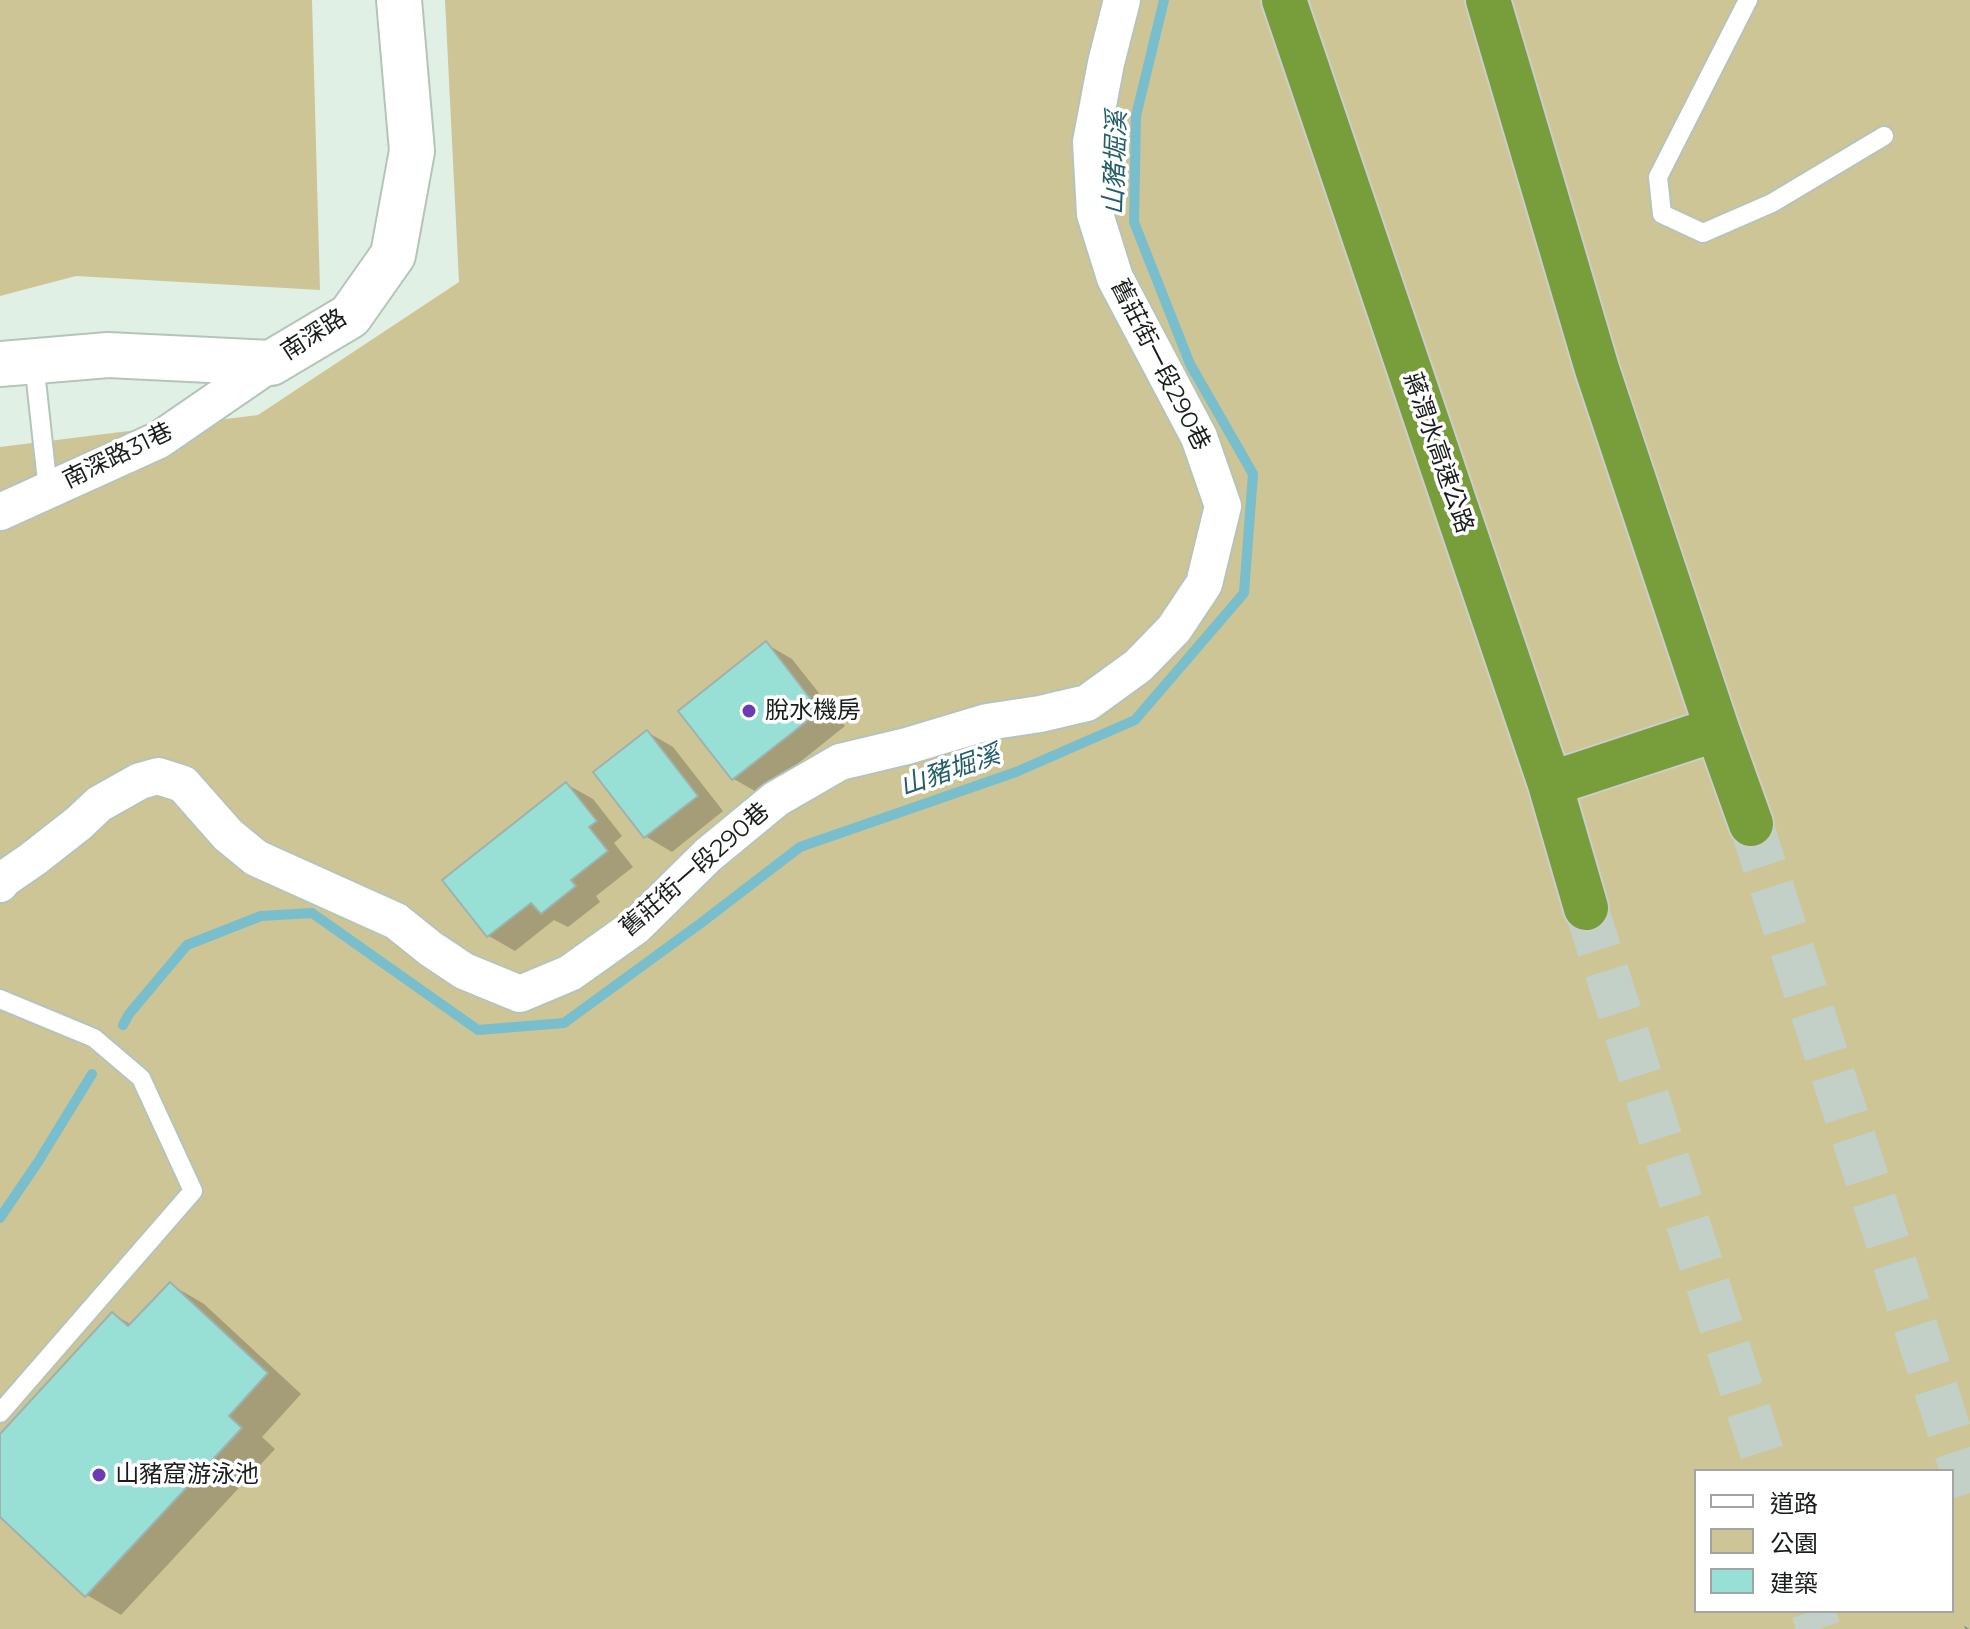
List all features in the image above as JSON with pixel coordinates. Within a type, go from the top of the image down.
[{"type":"highway","name":"蔣渭水高速公路","points":[[1284,0],[1499,630],[1550,784],[1586,908]]},
{"type":"highway","points":[[1488,0],[1597,369],[1751,824]]},
{"type":"highway","points":[[1550,784],[1717,729]]},
{"type":"main road","name":"南深路","points":[[17,363],[108,355],[271,363],[350,316],[393,255],[412,151],[399,0]]},
{"type":"street","name":"舊莊街一段290巷","points":[[0,884],[99,804],[140,781],[158,776],[183,784],[228,835],[256,858],[396,921],[464,971],[520,994],[570,973],[636,926],[708,855],[776,799],[840,762],[987,722],[1087,703],[1138,666],[1174,629],[1204,584],[1223,506],[1199,437],[1115,278],[1095,214],[1091,142],[1122,0]]},
{"type":"street","name":"南深路31巷","points":[[0,512],[159,440],[271,363]]},
{"type":"lane","points":[[1748,0],[1658,177],[1662,214],[1703,233],[1772,203],[1884,136]]},
{"type":"lane","points":[[17,363],[48,490]]},
{"type":"lane","points":[[0,999],[94,1038],[141,1078],[193,1191],[0,1413]]},
{"type":"green space","points":[[0,0],[312,0],[320,290],[76,276],[0,296]]},
{"type":"green space","points":[[445,0],[1970,0],[1970,1629],[0,1629],[0,447],[258,415],[459,282]]},
{"type":"building","name":"脫水機房","points":[[766,641],[820,711],[732,780],[678,711]]},
{"type":"building","points":[[647,730],[698,796],[644,838],[593,772]]},
{"type":"building","points":[[566,782],[597,821],[589,827],[608,851],[571,880],[576,886],[541,914],[531,903],[487,937],[442,880]]},
{"type":"building","name":"山豬窟游泳池","points":[[170,1282],[268,1373],[229,1416],[242,1428],[85,1597],[0,1517],[0,1434],[112,1312],[128,1326]]},
{"type":"waterway","name":"山豬堀溪","points":[[123,1025],[187,945],[261,916],[312,913],[478,1030],[564,1023],[800,847],[1016,772],[1135,720],[1244,593],[1253,474],[1190,364],[1134,222],[1136,116],[1164,0]]},
{"type":"waterway","name":"山豬堀溪","points":[[0,1218],[92,1074]]},
{"type":"tunnel","points":[[1751,824],[1970,1494]]},
{"type":"tunnel","points":[[1586,908],[1767,1469]]},
{"type":"tunnel","points":[[1814,1613],[1819,1629]]},
{"type":"place","name":"脫水機房","points":[[749,711]]},
{"type":"place","name":"山豬窟游泳池","points":[[99,1475]]}]
